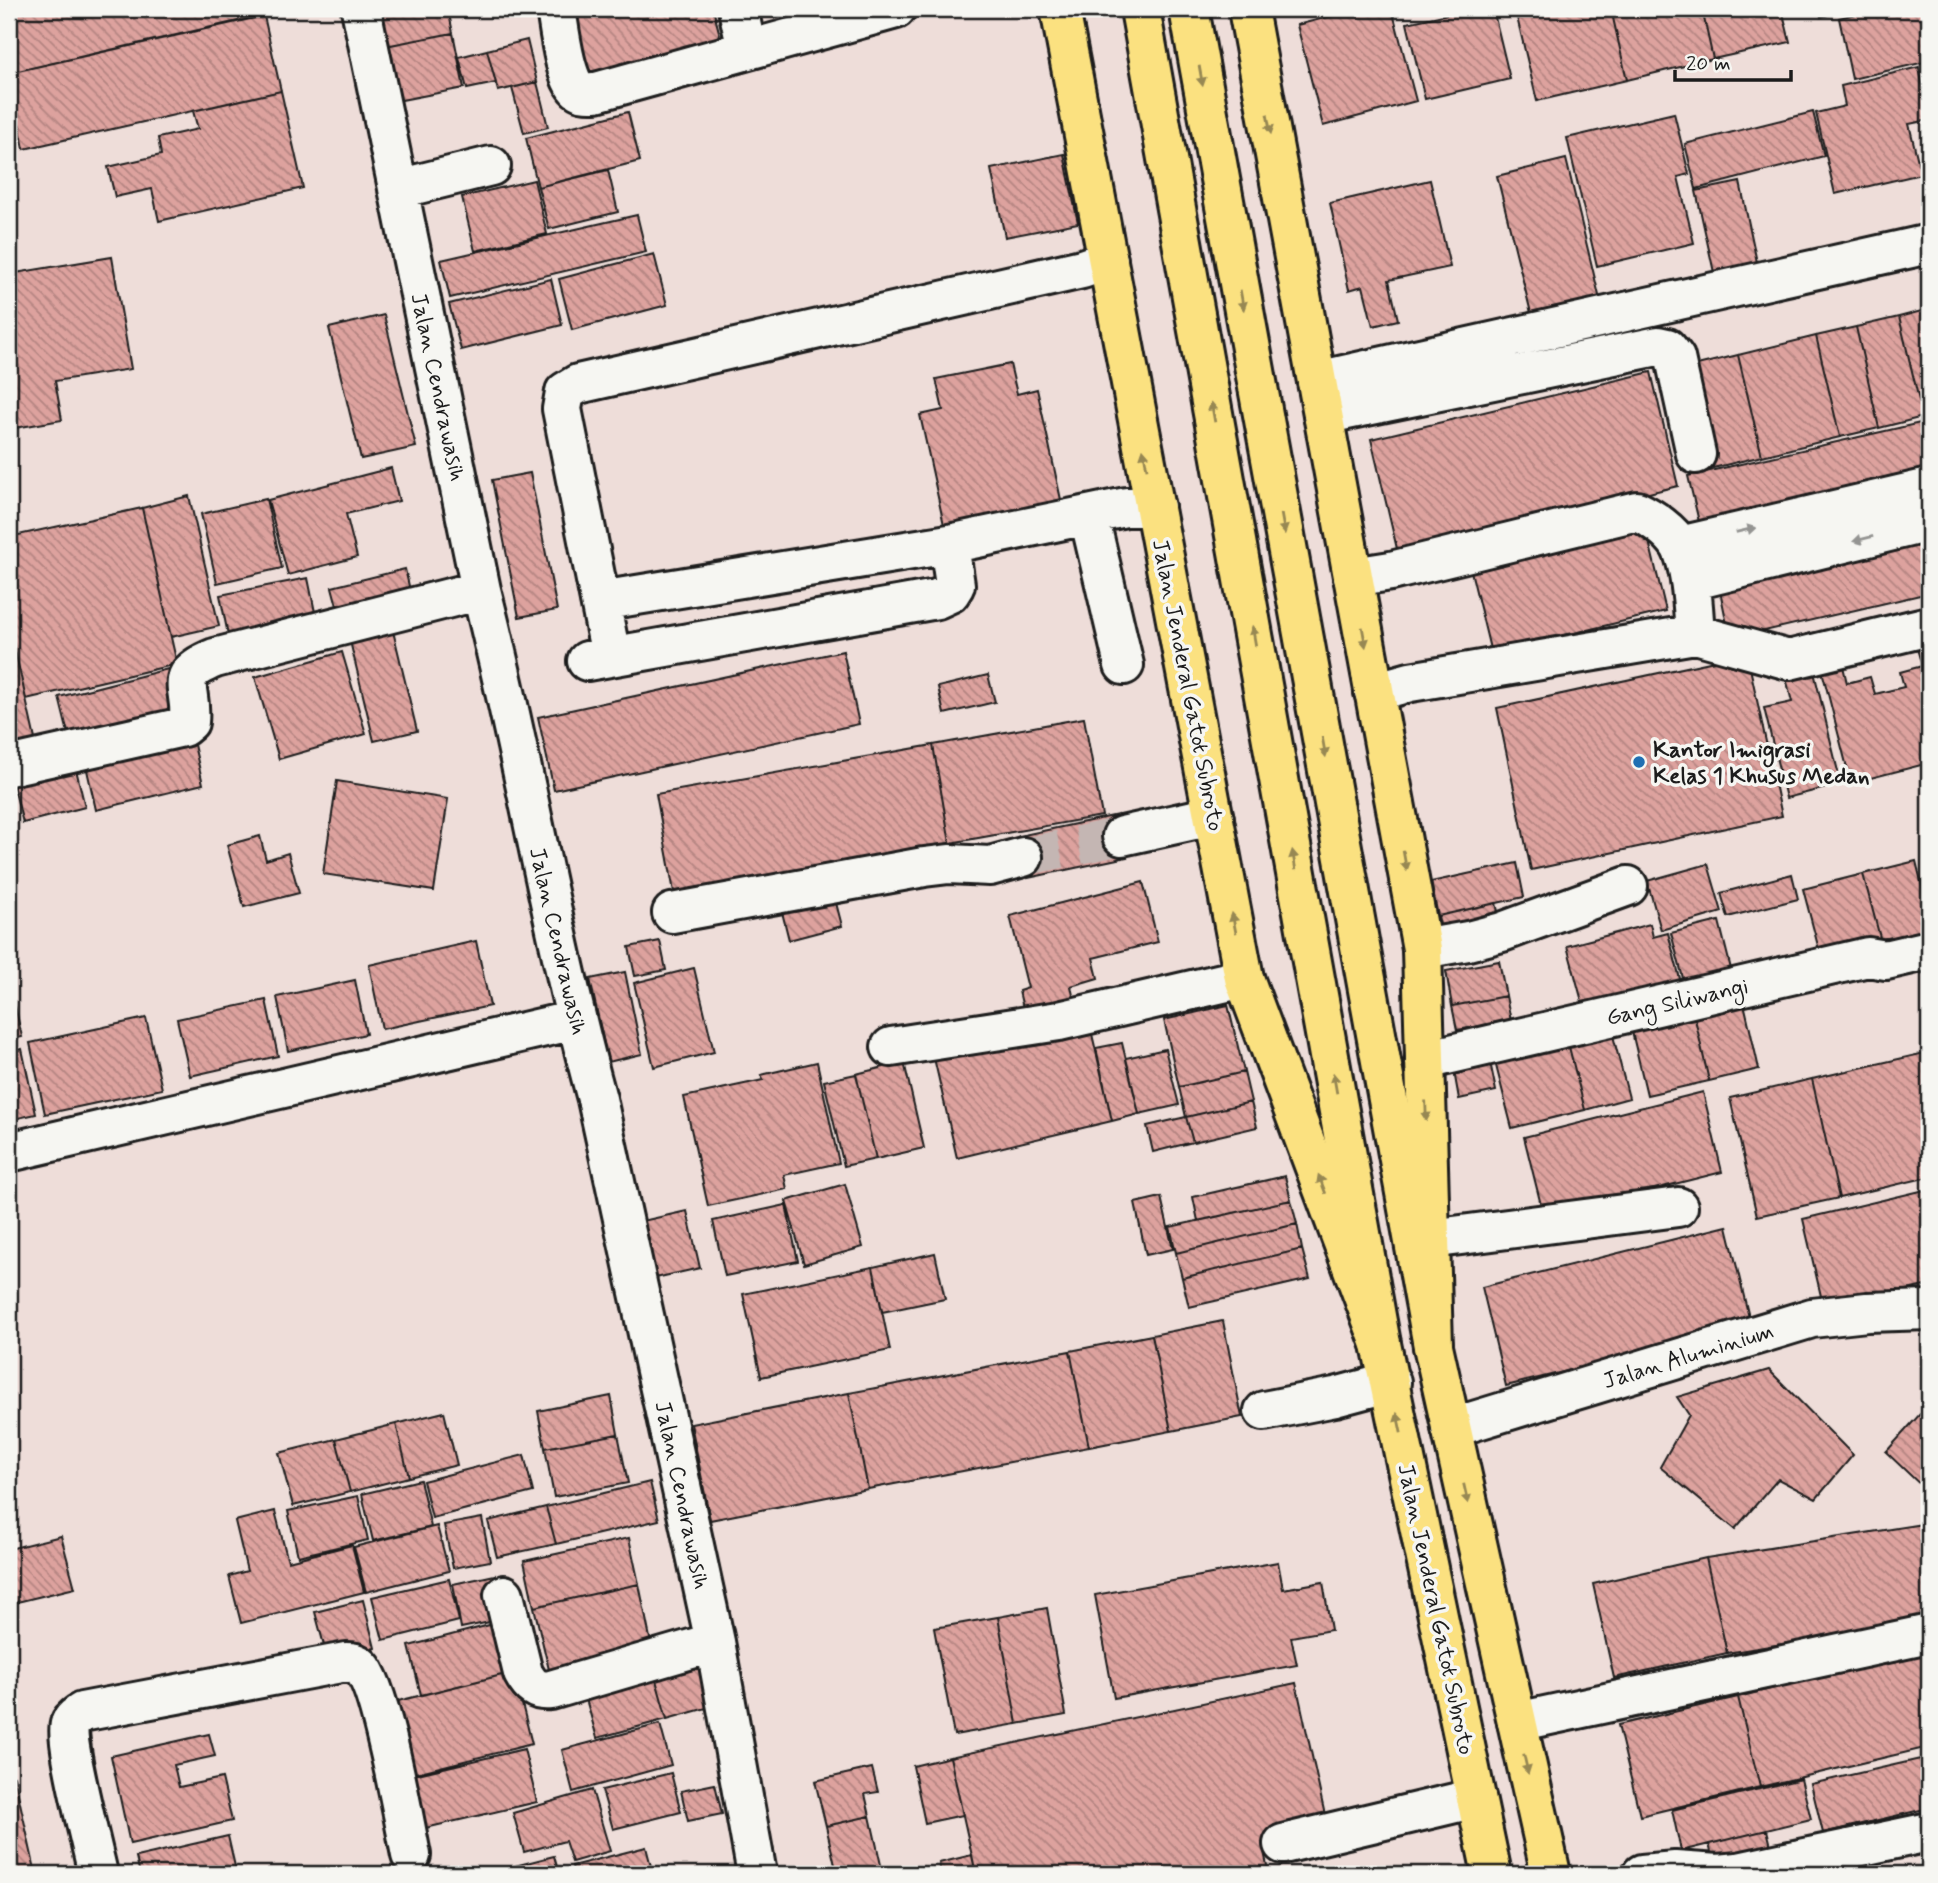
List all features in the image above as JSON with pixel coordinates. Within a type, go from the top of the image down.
[{"type":"main road","name":"Jalan Jenderal Gatot Subroto","points":[[1059,9],[1244,978],[1381,1343]]},
{"type":"main road","name":"Jalan Jenderal Gatot Subroto","points":[[1140,9],[1381,1343],[1476,1797],[1485,1873]]},
{"type":"main road","points":[[1189,9],[1433,1346],[1551,1874]]},
{"type":"main road","points":[[1250,9],[1422,949],[1433,1346]]},
{"type":"street","name":"Jalan Cendrawasih","points":[[361,9],[481,590],[497,653],[575,1020],[597,1098],[715,1642],[757,1874]]},
{"type":"street","points":[[556,9],[571,80],[579,90],[586,92],[596,92],[896,9]]},
{"type":"street","points":[[738,9],[747,50]]},
{"type":"street","points":[[398,189],[491,166]]},
{"type":"street","points":[[1320,398],[1929,244]]},
{"type":"street","points":[[949,544],[955,585],[950,593],[937,599],[599,659],[600,601],[562,409],[565,392],[578,384],[1082,269],[1108,260]]},
{"type":"street","points":[[1320,398],[1658,346],[1667,348],[1675,358],[1696,454]]},
{"type":"street","points":[[1685,564],[1929,488]]},
{"type":"street","points":[[600,601],[949,544],[1126,507],[1154,507]]},
{"type":"street","points":[[1353,577],[1391,571],[1637,511],[1662,527],[1685,564],[1695,634]]},
{"type":"street","points":[[1089,516],[1124,665]]},
{"type":"street","points":[[1685,564],[1929,523]]},
{"type":"street","points":[[9,766],[183,727],[189,722],[186,682],[190,671],[215,657],[481,590]]},
{"type":"street","points":[[1374,692],[1410,682],[1695,634],[1789,660],[1929,626]]},
{"type":"street","points":[[1122,836],[1194,820],[1214,819]]},
{"type":"street","points":[[672,913],[924,867],[949,864],[990,866],[1023,858]]},
{"type":"street","points":[[1422,949],[1502,932],[1628,886]]},
{"type":"street","name":"Gang Siliwangi","points":[[1425,1060],[1868,957],[1886,960],[1929,950]]},
{"type":"street","points":[[891,1046],[1059,1021],[1244,978]]},
{"type":"street","points":[[9,1152],[575,1020]]},
{"type":"street","points":[[1430,1239],[1678,1207]]},
{"type":"street","name":"Jalan Aluminium","points":[[1451,1428],[1812,1318],[1867,1311],[1929,1310]]},
{"type":"street","points":[[1264,1411],[1335,1397],[1391,1382]]},
{"type":"street","points":[[504,1595],[523,1673],[528,1684],[537,1690],[551,1690],[715,1642]]},
{"type":"street","points":[[1517,1722],[1929,1634]]},
{"type":"street","points":[[98,1874],[71,1753],[70,1724],[76,1716],[82,1712],[346,1662],[355,1662],[363,1668],[375,1697],[411,1855]]},
{"type":"street","points":[[1283,1844],[1476,1797]]},
{"type":"street","points":[[1642,1874],[1675,1871],[1718,1874],[1738,1872],[1929,1832]]},
{"type":"building","points":[[9,9],[268,9],[269,14],[9,73]]},
{"type":"building","points":[[404,9],[448,9],[453,33],[380,47],[373,15]]},
{"type":"building","points":[[564,9],[713,9],[723,47],[584,85]]},
{"type":"building","points":[[1360,9],[1392,9],[1416,101],[1323,126],[1297,25]]},
{"type":"building","points":[[1470,9],[1493,9],[1510,79],[1425,99],[1407,23]]},
{"type":"building","points":[[1515,9],[1611,9],[1627,80],[1537,101]]},
{"type":"building","points":[[1611,9],[1702,9],[1713,59],[1627,80]]},
{"type":"building","points":[[1702,9],[1782,9],[1790,42],[1713,59]]},
{"type":"building","points":[[1819,9],[1850,9],[1821,17]]},
{"type":"building","points":[[1877,9],[1929,9],[1929,61],[1852,79],[1839,18]]},
{"type":"building","points":[[264,16],[281,91],[24,149],[9,73]]},
{"type":"building","points":[[453,33],[464,88],[391,102],[380,47]]},
{"type":"building","points":[[527,40],[537,82],[498,91],[487,50]]},
{"type":"building","points":[[487,50],[496,83],[467,89],[459,57]]},
{"type":"building","points":[[1919,67],[1929,120],[1909,124],[1921,174],[1835,194],[1816,113],[1845,106],[1841,86]]},
{"type":"building","points":[[537,82],[548,127],[524,133],[512,88]]},
{"type":"building","points":[[281,91],[303,188],[159,221],[152,189],[115,197],[108,167],[161,155],[158,138],[198,129],[193,111]]},
{"type":"building","points":[[628,112],[640,161],[538,187],[526,138]]},
{"type":"building","points":[[1813,112],[1824,156],[1696,189],[1685,144]]},
{"type":"building","points":[[1674,113],[1689,174],[1678,177],[1694,243],[1597,266],[1567,138]]},
{"type":"building","points":[[1064,154],[1078,223],[1005,237],[991,169]]},
{"type":"building","points":[[1566,159],[1602,308],[1534,325],[1497,176]]},
{"type":"building","points":[[608,170],[618,212],[549,229],[538,187]]},
{"type":"building","points":[[534,180],[547,234],[475,251],[462,197]]},
{"type":"building","points":[[1430,180],[1450,267],[1389,280],[1398,320],[1373,326],[1363,286],[1349,290],[1330,203]]},
{"type":"building","points":[[1740,182],[1758,267],[1715,277],[1696,191]]},
{"type":"building","points":[[637,215],[646,252],[450,298],[441,260]]},
{"type":"building","points":[[654,254],[667,305],[572,330],[559,279]]},
{"type":"building","points":[[112,257],[131,369],[55,381],[62,420],[9,429],[9,274]]},
{"type":"building","points":[[551,279],[562,325],[461,350],[449,304]]},
{"type":"building","points":[[1929,309],[1929,416],[1923,417],[1899,317]]},
{"type":"building","points":[[384,315],[416,447],[361,459],[329,328]]},
{"type":"building","points":[[1899,317],[1923,417],[1879,428],[1856,327]]},
{"type":"building","points":[[1856,327],[1879,428],[1840,437],[1816,336]]},
{"type":"building","points":[[1816,336],[1840,437],[1762,456],[1738,355]]},
{"type":"building","points":[[1738,355],[1762,456],[1713,468],[1689,367]]},
{"type":"building","points":[[1010,364],[1017,394],[1037,389],[1063,509],[946,534],[920,415],[943,410],[936,379]]},
{"type":"building","points":[[1651,372],[1678,486],[1398,553],[1371,439]]},
{"type":"building","points":[[1929,421],[1929,478],[1701,530],[1688,476]]},
{"type":"building","points":[[391,468],[399,501],[346,514],[357,557],[288,575],[268,500]]},
{"type":"building","points":[[530,473],[557,610],[519,617],[492,480]]},
{"type":"building","points":[[189,496],[219,626],[171,637],[142,508]]},
{"type":"building","points":[[266,499],[282,568],[217,583],[201,514]]},
{"type":"building","points":[[142,508],[177,664],[26,699],[9,624],[9,537]]},
{"type":"building","points":[[1646,529],[1666,611],[1491,653],[1471,571]]},
{"type":"building","points":[[1929,538],[1929,593],[1730,639],[1719,586]]},
{"type":"building","points":[[405,569],[412,599],[340,617],[332,587]]},
{"type":"building","points":[[308,578],[317,622],[229,640],[220,595]]},
{"type":"building","points":[[9,624],[37,748],[9,754]]},
{"type":"building","points":[[393,631],[417,731],[374,741],[350,641]]},
{"type":"building","points":[[1929,642],[1929,763],[1851,783],[1820,663],[1841,658],[1847,683],[1870,677],[1875,694],[1904,687],[1900,672],[1922,666],[1916,645]]},
{"type":"building","points":[[843,651],[859,724],[554,790],[538,717]]},
{"type":"building","points":[[342,652],[366,734],[279,759],[255,677]]},
{"type":"building","name":"Kantor Imigrasi Kelas 1 Khusus Medan","points":[[1747,654],[1782,816],[1531,870],[1497,708]]},
{"type":"building","points":[[168,669],[180,718],[71,745],[59,697]]},
{"type":"building","points":[[1814,672],[1841,784],[1786,798],[1764,708],[1792,702],[1786,678]]},
{"type":"building","points":[[988,675],[995,702],[944,714],[938,687]]},
{"type":"building","points":[[1084,718],[1102,816],[950,843],[933,745]]},
{"type":"building","points":[[192,736],[203,784],[96,810],[85,761]]},
{"type":"building","points":[[933,745],[950,843],[674,892],[656,794]]},
{"type":"building","points":[[74,761],[85,807],[23,823],[11,776]]},
{"type":"building","points":[[337,781],[448,799],[434,891],[323,874]]},
{"type":"building","points":[[1118,815],[1127,857],[1028,878],[1019,836]]},
{"type":"building","points":[[260,836],[266,860],[288,853],[299,893],[244,907],[227,845]]},
{"type":"building","points":[[1916,861],[1929,914],[1929,948],[1882,945],[1863,874]]},
{"type":"building","points":[[1517,863],[1524,897],[1438,916],[1431,882]]},
{"type":"building","points":[[1708,864],[1722,912],[1661,930],[1647,881]]},
{"type":"building","points":[[1792,874],[1798,899],[1728,917],[1721,893]]},
{"type":"building","points":[[1863,874],[1882,945],[1822,961],[1803,889]]},
{"type":"building","points":[[1143,882],[1158,942],[1093,958],[1098,978],[1071,986],[1075,1005],[1025,1017],[1019,991],[1028,988],[1010,916]]},
{"type":"building","points":[[834,895],[842,926],[789,940],[781,908]]},
{"type":"building","points":[[1496,903],[1501,924],[1443,937],[1438,916]]},
{"type":"building","points":[[1719,921],[1734,981],[1687,993],[1671,933]]},
{"type":"building","points":[[1650,924],[1653,937],[1668,933],[1685,998],[1584,1009],[1567,946]]},
{"type":"building","points":[[476,941],[490,1006],[382,1029],[369,965]]},
{"type":"building","points":[[660,941],[666,970],[635,976],[629,947]]},
{"type":"building","points":[[1499,961],[1506,996],[1452,1006],[1446,971]]},
{"type":"building","points":[[694,968],[714,1052],[654,1067],[634,983]]},
{"type":"building","points":[[625,972],[642,1054],[608,1062],[590,979]]},
{"type":"building","points":[[355,980],[366,1034],[288,1051],[277,997]]},
{"type":"building","points":[[1741,990],[1759,1069],[1709,1081],[1691,1001]]},
{"type":"building","points":[[1506,996],[1511,1021],[1457,1030],[1452,1006]]},
{"type":"building","points":[[266,1000],[278,1056],[190,1076],[177,1019]]},
{"type":"building","points":[[14,1001],[22,1037],[9,1040],[9,1002]]},
{"type":"building","points":[[1691,1001],[1709,1081],[1647,1095],[1628,1015]]},
{"type":"building","points":[[1228,1005],[1244,1072],[1179,1087],[1164,1020]]},
{"type":"building","points":[[146,1018],[162,1089],[45,1114],[30,1043]]},
{"type":"building","points":[[1609,1020],[1629,1098],[1585,1110],[1565,1031]]},
{"type":"building","points":[[1089,1021],[1112,1121],[957,1158],[934,1058]]},
{"type":"building","points":[[1565,1031],[1585,1110],[1512,1128],[1492,1050]]},
{"type":"building","points":[[1122,1043],[1139,1114],[1112,1121],[1096,1048]]},
{"type":"building","points":[[22,1049],[36,1114],[9,1120],[9,1052]]},
{"type":"building","points":[[1165,1049],[1179,1105],[1139,1114],[1126,1058]]},
{"type":"building","points":[[1488,1052],[1496,1091],[1459,1099],[1452,1060]]},
{"type":"building","points":[[1929,1052],[1929,1177],[1839,1198],[1812,1079]]},
{"type":"building","points":[[817,1062],[839,1163],[784,1175],[787,1189],[708,1206],[684,1097],[763,1080],[761,1075]]},
{"type":"building","points":[[904,1062],[924,1148],[876,1159],[856,1074]]},
{"type":"building","points":[[1244,1072],[1251,1102],[1186,1117],[1179,1087]]},
{"type":"building","points":[[856,1074],[876,1159],[844,1166],[824,1081]]},
{"type":"building","points":[[1812,1079],[1839,1198],[1757,1216],[1730,1098]]},
{"type":"building","points":[[1703,1092],[1722,1172],[1544,1217],[1524,1137]]},
{"type":"building","points":[[1251,1102],[1257,1127],[1193,1142],[1186,1117]]},
{"type":"building","points":[[1186,1117],[1193,1142],[1153,1152],[1147,1126]]},
{"type":"building","points":[[1285,1176],[1291,1200],[1198,1221],[1193,1197]]},
{"type":"building","points":[[845,1184],[863,1247],[804,1264],[786,1201]]},
{"type":"building","points":[[1929,1189],[1929,1285],[1824,1309],[1803,1219]]},
{"type":"building","points":[[1161,1197],[1173,1249],[1146,1255],[1135,1203]]},
{"type":"building","points":[[1291,1200],[1297,1224],[1176,1253],[1170,1227]]},
{"type":"building","points":[[786,1205],[798,1261],[725,1276],[713,1221]]},
{"type":"building","points":[[687,1211],[700,1268],[651,1279],[638,1222]]},
{"type":"building","points":[[1297,1224],[1302,1249],[1182,1278],[1176,1253]]},
{"type":"building","points":[[1727,1226],[1751,1326],[1506,1386],[1482,1287]]},
{"type":"building","points":[[1302,1249],[1310,1279],[1189,1307],[1182,1278]]},
{"type":"building","points":[[935,1253],[945,1299],[882,1312],[873,1267]]},
{"type":"building","points":[[873,1267],[890,1350],[761,1377],[743,1294]]},
{"type":"building","points":[[1223,1321],[1242,1417],[1171,1431],[1152,1335]]},
{"type":"building","points":[[1152,1335],[1171,1431],[1089,1447],[1070,1351]]},
{"type":"building","points":[[1070,1351],[1089,1447],[868,1489],[849,1393]]},
{"type":"building","points":[[1769,1370],[1853,1455],[1816,1499],[1778,1479],[1735,1529],[1660,1467],[1689,1415],[1677,1397]]},
{"type":"building","points":[[849,1393],[868,1489],[710,1520],[691,1424]]},
{"type":"building","points":[[611,1396],[618,1434],[545,1448],[538,1411]]},
{"type":"building","points":[[1929,1404],[1929,1493],[1886,1452]]},
{"type":"building","points":[[444,1412],[457,1465],[409,1477],[396,1424]]},
{"type":"building","points":[[396,1424],[409,1477],[350,1492],[336,1439]]},
{"type":"building","points":[[618,1434],[628,1483],[554,1497],[545,1448]]},
{"type":"building","points":[[336,1439],[350,1492],[293,1506],[279,1453]]},
{"type":"building","points":[[524,1455],[533,1492],[432,1518],[423,1481]]},
{"type":"building","points":[[420,1480],[431,1527],[373,1541],[362,1494]]},
{"type":"building","points":[[650,1482],[659,1520],[556,1544],[546,1507]]},
{"type":"building","points":[[358,1496],[368,1540],[298,1556],[288,1511]]},
{"type":"building","points":[[546,1507],[556,1544],[497,1557],[488,1521]]},
{"type":"building","points":[[275,1511],[288,1561],[352,1545],[364,1592],[241,1623],[229,1576],[247,1571],[235,1521]]},
{"type":"building","points":[[482,1518],[490,1561],[453,1568],[444,1525]]},
{"type":"building","points":[[1929,1523],[1929,1620],[1727,1653],[1706,1558]]},
{"type":"building","points":[[437,1526],[449,1571],[366,1592],[354,1547]]},
{"type":"building","points":[[61,1536],[75,1588],[13,1603],[9,1585],[9,1549]]},
{"type":"building","points":[[629,1538],[639,1584],[534,1607],[524,1561]]},
{"type":"building","points":[[1706,1558],[1727,1653],[1614,1678],[1593,1584]]},
{"type":"building","points":[[1278,1562],[1283,1589],[1323,1582],[1331,1630],[1291,1637],[1297,1665],[1114,1698],[1095,1595]]},
{"type":"building","points":[[495,1575],[504,1619],[461,1628],[453,1584]]},
{"type":"building","points":[[449,1579],[459,1621],[383,1640],[372,1597]]},
{"type":"building","points":[[639,1584],[653,1653],[551,1678],[534,1607]]},
{"type":"building","points":[[363,1600],[375,1648],[328,1660],[315,1612]]},
{"type":"building","points":[[1047,1608],[1066,1715],[1017,1724],[998,1617]]},
{"type":"building","points":[[998,1617],[1017,1724],[954,1735],[934,1628]]},
{"type":"building","points":[[501,1622],[514,1672],[421,1695],[409,1646]]},
{"type":"building","points":[[1929,1650],[1929,1747],[1760,1787],[1738,1697]]},
{"type":"building","points":[[699,1668],[710,1707],[667,1719],[656,1680]]},
{"type":"building","points":[[514,1672],[532,1744],[404,1776],[386,1704]]},
{"type":"building","points":[[656,1680],[667,1719],[597,1738],[586,1699]]},
{"type":"building","points":[[1296,1683],[1328,1829],[1262,1843],[1269,1874],[976,1874],[950,1757]]},
{"type":"building","points":[[1738,1697],[1760,1787],[1640,1816],[1618,1725]]},
{"type":"building","points":[[660,1724],[671,1765],[573,1792],[562,1750]]},
{"type":"building","points":[[209,1734],[215,1756],[174,1765],[179,1787],[222,1778],[232,1821],[130,1844],[111,1756]]},
{"type":"building","points":[[524,1749],[537,1802],[417,1830],[405,1777]]},
{"type":"building","points":[[950,1757],[963,1815],[925,1823],[913,1766]]},
{"type":"building","points":[[1929,1757],[1929,1808],[1823,1833],[1811,1784]]},
{"type":"building","points":[[872,1768],[878,1792],[865,1794],[870,1816],[826,1826],[815,1781]]},
{"type":"building","points":[[671,1773],[681,1812],[613,1829],[602,1790]]},
{"type":"building","points":[[14,1776],[36,1874],[9,1874],[9,1777]]},
{"type":"building","points":[[1801,1779],[1811,1819],[1681,1851],[1672,1810]]},
{"type":"building","points":[[715,1784],[722,1814],[688,1821],[681,1791]]},
{"type":"building","points":[[592,1790],[610,1851],[572,1862],[565,1841],[524,1852],[513,1813]]},
{"type":"building","points":[[870,1816],[883,1874],[837,1874],[826,1826]]},
{"type":"building","points":[[1767,1830],[1772,1850],[1714,1864],[1709,1844]]},
{"type":"building","points":[[228,1836],[236,1871],[221,1874],[140,1874],[136,1857]]},
{"type":"building","points":[[646,1847],[653,1874],[574,1874],[572,1866]]},
{"type":"building","points":[[972,1855],[976,1874],[941,1874],[939,1863]]},
{"type":"building","points":[[554,1856],[559,1874],[483,1874]]},
{"type":"tunnel","points":[[1023,857],[1122,836]]},
{"type":"place","name":"Kantor Imigrasi Kelas 1 Khusus Medan","points":[[1639,762]]}]
